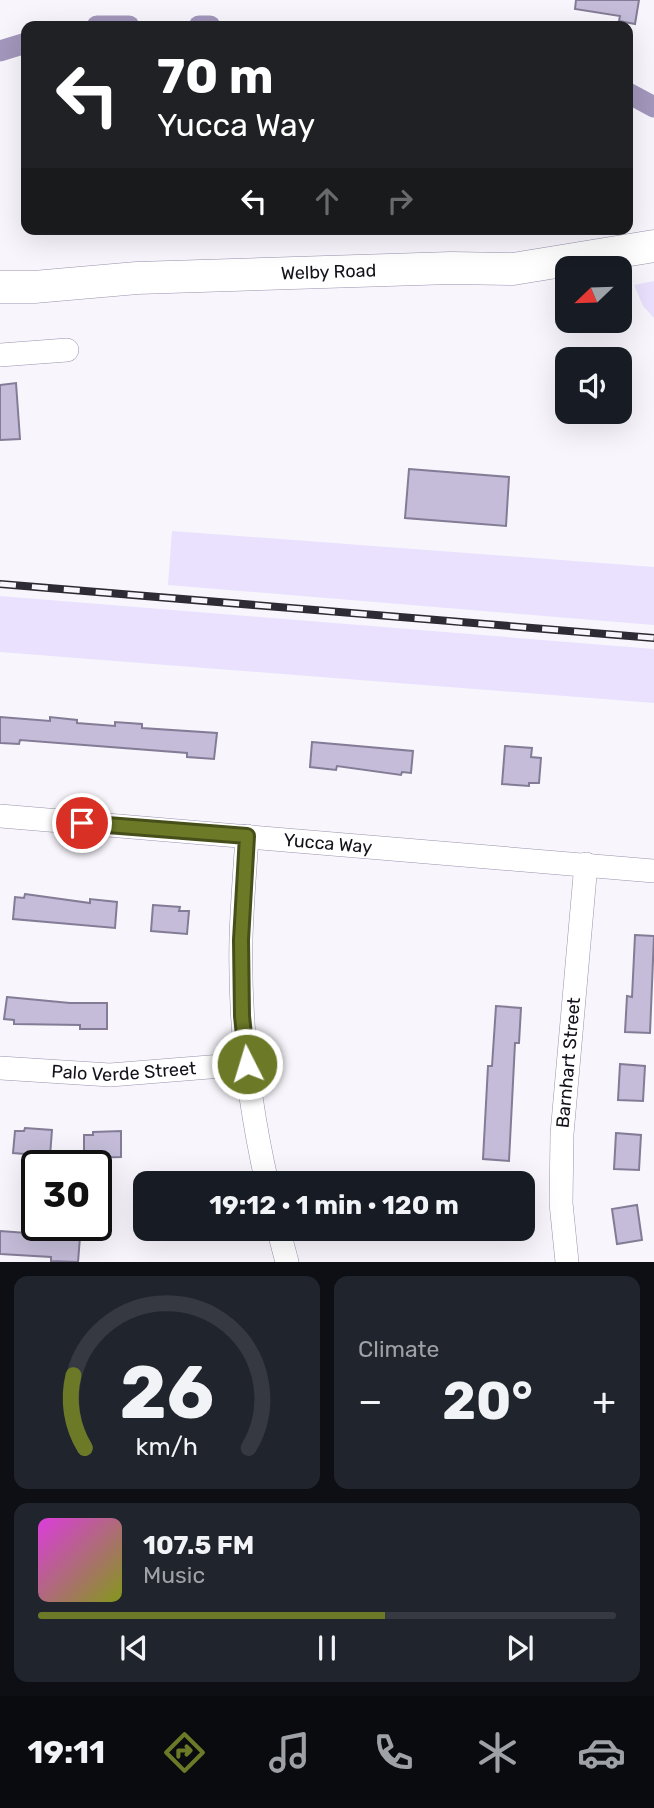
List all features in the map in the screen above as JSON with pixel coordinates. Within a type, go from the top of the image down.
[{"type":"street","name":"Welby Road","points":[[0,287],[150,277],[452,268],[513,269],[654,246]]},
{"type":"street","points":[[0,355],[67,350]]},
{"type":"street","name":"Yucca Way","points":[[0,816],[654,871]]},
{"type":"street","points":[[247,836],[241,940],[242,1016],[265,1171]]},
{"type":"street","name":"Barnhart Street","points":[[567,1262],[561,1203],[562,1133],[586,864]]},
{"type":"street","name":"Palo Verde Street","points":[[0,1069],[110,1075],[247,1064]]},
{"type":"street","points":[[281,1241],[287,1262]]},
{"type":"shaded area","points":[[654,281],[654,318],[643,306],[634,285]]},
{"type":"shaded area","points":[[172,531],[654,567],[654,625],[168,585]]},
{"type":"shaded area","points":[[0,596],[654,649],[654,703],[0,652]]},
{"type":"building","points":[[576,0],[639,0],[635,24],[633,21],[619,21],[620,16],[575,9]]},
{"type":"building","points":[[16,383],[20,439],[0,440],[0,385]]},
{"type":"building","points":[[409,469],[509,477],[506,526],[405,518]]},
{"type":"building","points":[[0,717],[50,721],[50,717],[77,720],[77,723],[115,726],[115,722],[142,724],[142,728],[217,733],[214,759],[187,757],[187,753],[20,740],[19,744],[0,743]]},
{"type":"building","points":[[312,742],[413,751],[411,773],[402,772],[401,775],[337,766],[336,770],[310,767]]},
{"type":"building","points":[[505,746],[532,748],[531,757],[541,758],[539,783],[529,783],[529,786],[502,784]]},
{"type":"building","points":[[25,894],[90,903],[90,899],[117,902],[115,928],[13,919],[15,897],[24,898]]},
{"type":"building","points":[[153,905],[180,907],[179,911],[189,911],[187,934],[151,931]]},
{"type":"building","points":[[635,935],[654,936],[650,1033],[625,1032],[627,996],[632,997]]},
{"type":"building","points":[[7,997],[70,1003],[107,1003],[107,1029],[80,1029],[80,1025],[14,1024],[14,1020],[4,1019]]},
{"type":"building","points":[[496,1006],[521,1008],[519,1043],[515,1043],[509,1161],[483,1159],[488,1066],[492,1066]]},
{"type":"building","points":[[620,1064],[645,1066],[643,1101],[618,1100]]},
{"type":"building","points":[[25,1128],[52,1130],[50,1150],[21,1150],[21,1154],[13,1153],[15,1131],[24,1131]]},
{"type":"building","points":[[121,1131],[121,1157],[112,1157],[112,1150],[84,1150],[84,1135],[93,1135],[93,1132]]},
{"type":"building","points":[[616,1133],[641,1135],[639,1170],[614,1169]]},
{"type":"building","points":[[637,1205],[642,1240],[617,1244],[612,1209]]},
{"type":"building","points":[[0,1231],[21,1233],[21,1241],[80,1241],[78,1262],[51,1261],[51,1257],[0,1254]]},
{"type":"waterway","points":[[0,51],[21,45]]},
{"type":"waterway","points":[[633,96],[654,107]]},
{"type":"railway","points":[[0,584],[654,638]]},
{"type":"route","points":[[82,823],[247,836],[241,940],[242,1016],[247,1064]]}]
